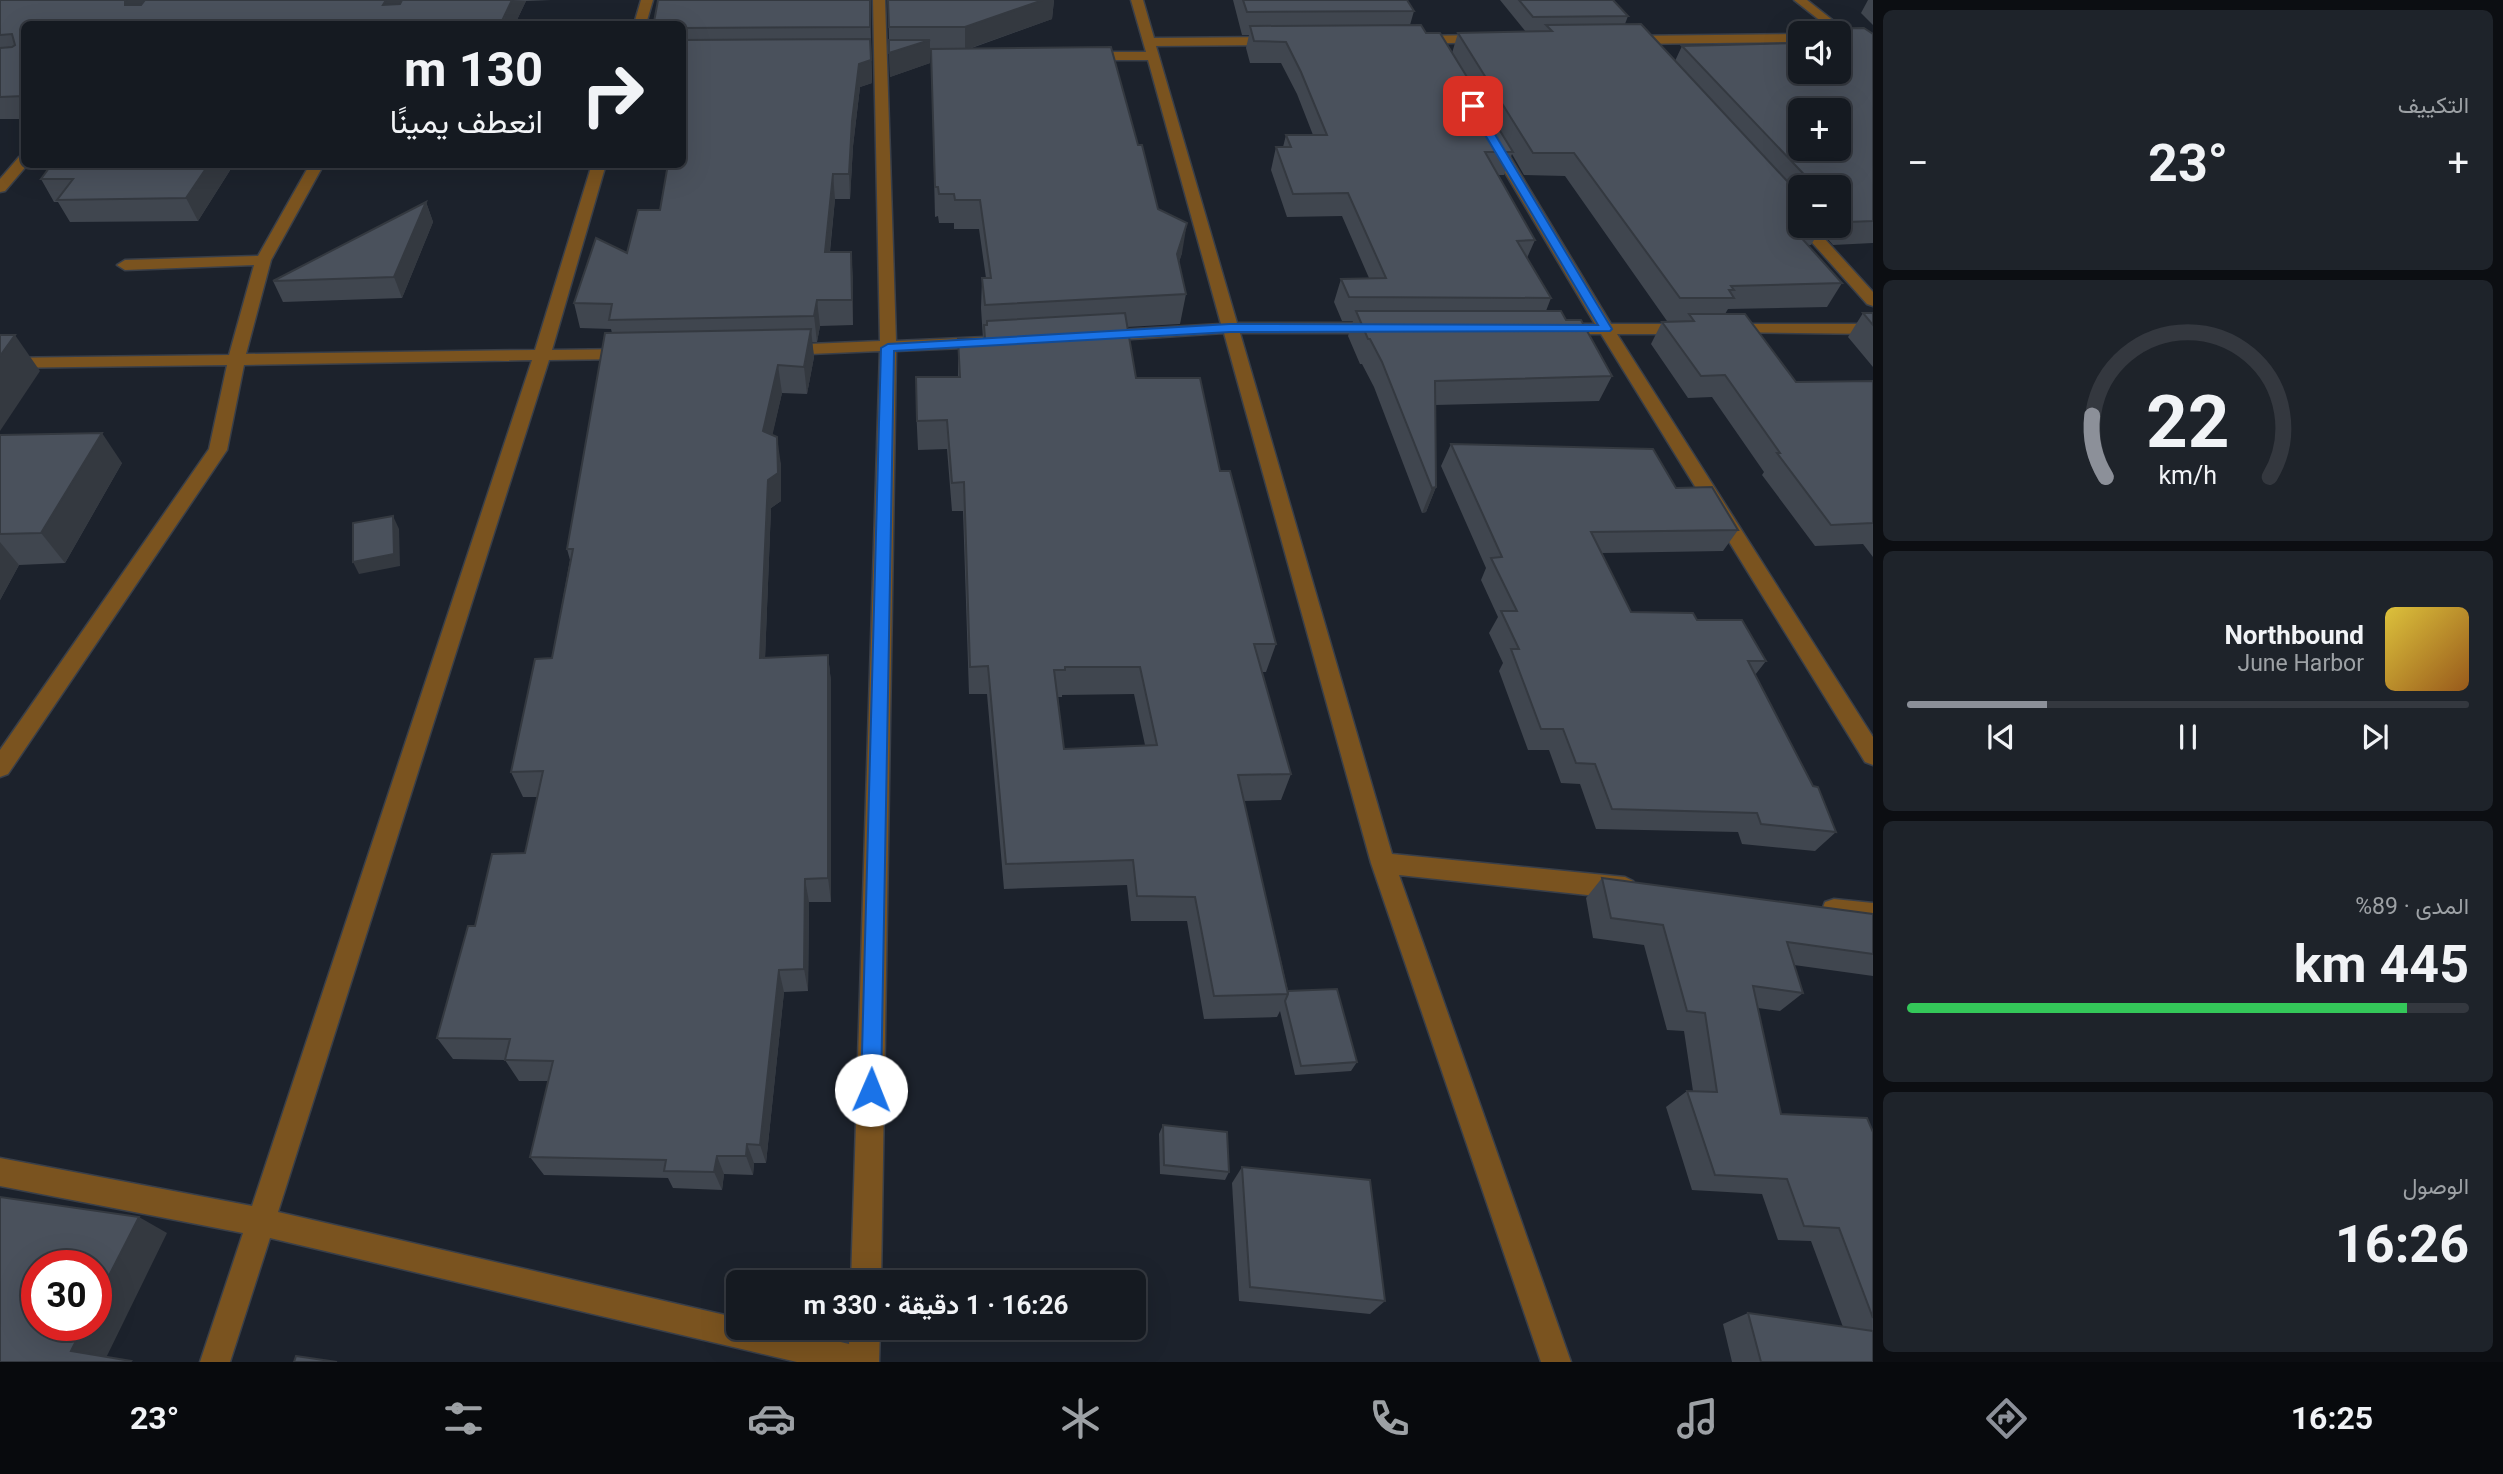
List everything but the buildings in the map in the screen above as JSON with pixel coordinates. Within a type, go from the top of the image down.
[{"type":"street","points":[[641,21],[648,0]]},
{"type":"street","points":[[866,1270],[888,348],[878,55],[879,0]]},
{"type":"street","points":[[1136,0],[1383,863],[1556,1362]]},
{"type":"street","points":[[1800,0],[1825,21]]},
{"type":"street","points":[[1851,37],[1873,37]]},
{"type":"street","points":[[1610,40],[1788,38]]},
{"type":"street","points":[[1433,39],[1447,63]]},
{"type":"street","points":[[1406,40],[1501,40]]},
{"type":"street","points":[[1070,56],[1284,41]]},
{"type":"street","points":[[1851,42],[1873,58]]},
{"type":"street","points":[[1488,132],[1606,329],[1873,756]]},
{"type":"street","points":[[0,188],[21,164]]},
{"type":"street","points":[[0,768],[218,450],[236,361],[263,260],[315,168]]},
{"type":"street","points":[[215,1362],[542,356],[598,168]]},
{"type":"street","points":[[1816,238],[1873,300]]},
{"type":"street","points":[[125,265],[263,260]]},
{"type":"street","points":[[1079,337],[1230,328],[1397,328]]},
{"type":"street","points":[[1536,329],[1873,329]]},
{"type":"street","points":[[763,351],[997,342]]},
{"type":"street","points":[[0,363],[639,354]]},
{"type":"street","points":[[1383,863],[1642,890]]},
{"type":"street","points":[[1805,906],[1873,914]]},
{"type":"street","points":[[0,1171],[261,1222],[863,1362],[864,1340]]},
{"type":"route","points":[[871,1090],[888,348],[1230,328],[1606,329],[1473,106]]}]
